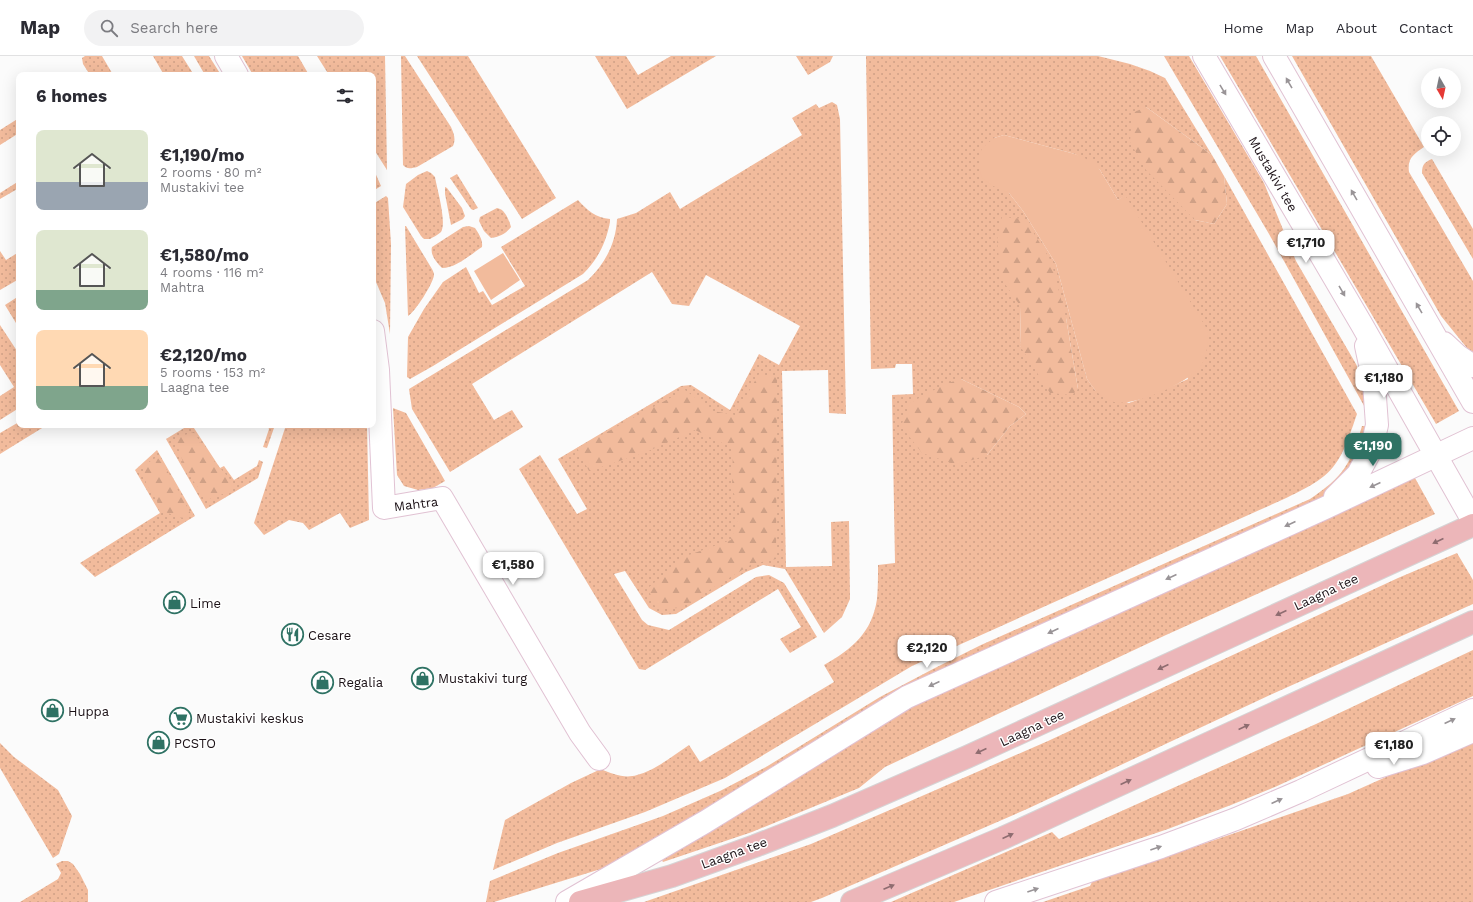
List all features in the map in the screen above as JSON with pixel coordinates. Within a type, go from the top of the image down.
[{"type":"main road","points":[[226,56],[235,72]]},
{"type":"main road","name":"Mustakivi tee","points":[[1204,56],[1362,325],[1473,522]]},
{"type":"main road","points":[[1274,56],[1473,402]]},
{"type":"main road","points":[[1325,508],[1358,474],[1371,450],[1377,425],[1374,383],[1362,325]]},
{"type":"main road","points":[[1434,335],[1458,356],[1473,366]]},
{"type":"main road","name":"Mahtra","points":[[376,354],[384,508],[442,498],[580,733],[599,759]]},
{"type":"main road","points":[[567,902],[705,822],[907,697],[1325,508],[1473,438]]},
{"type":"main road","name":"Laagna tee","points":[[580,902],[672,876],[832,816],[967,757],[1473,525]]},
{"type":"main road","points":[[852,902],[1003,838],[1473,622]]},
{"type":"main road","points":[[996,902],[1153,849],[1236,819],[1300,791],[1473,710]]},
{"type":"main road","points":[[1300,791],[1423,753],[1473,731]]},
{"type":"green space","points":[[85,56],[102,56],[111,72],[88,72],[83,64],[82,58]]},
{"type":"green space","points":[[153,56],[182,56],[192,72],[162,72]]},
{"type":"green space","points":[[194,56],[209,56],[219,72],[203,72]]},
{"type":"green space","points":[[242,56],[298,56],[307,72],[251,72]]},
{"type":"green space","points":[[317,56],[385,56],[387,170],[376,153],[376,72],[327,72]]},
{"type":"green space","points":[[401,56],[405,56],[454,134],[453,146],[417,167],[411,168],[406,168],[403,165]]},
{"type":"green space","points":[[417,56],[468,56],[556,198],[522,219]]},
{"type":"green space","points":[[595,56],[626,56],[638,75],[671,56],[716,56],[627,109]]},
{"type":"green space","points":[[796,56],[833,56],[830,62],[808,75]]},
{"type":"green space","points":[[866,56],[1098,56],[1130,64],[1165,78],[1212,155],[1146,107],[1195,220],[1214,224],[1227,204],[1224,176],[1357,414],[1346,444],[1338,460],[1327,473],[1307,488],[912,666],[725,778],[645,812],[557,843],[493,870],[505,820],[571,783],[601,769],[623,776],[632,776],[644,773],[664,762],[689,745],[700,762],[834,682],[824,665],[852,646],[865,631],[871,621],[877,599],[878,565],[895,563],[892,395],[913,394],[912,364],[896,364],[895,368],[871,369]],"holes":[[[1004,135],[1075,154],[1100,170],[1118,200],[1125,196],[1188,379],[1129,403],[1095,390],[1087,379],[1056,264],[1023,211],[1009,193],[994,138]],[[1021,307],[1066,318],[1078,389],[1020,346]],[[961,379],[1019,407],[1026,414],[1010,426],[987,455]]]},
{"type":"green space","points":[[1164,56],[1189,56],[1264,183],[1296,261],[1356,364],[1365,385],[1368,413],[1269,234]]},
{"type":"green space","points":[[1220,56],[1256,56],[1459,411],[1436,424]]},
{"type":"green space","points":[[1292,56],[1371,56],[1421,142],[1421,149],[1414,154],[1410,160],[1409,172],[1473,281],[1473,352],[1467,348],[1441,316]]},
{"type":"green space","points":[[832,102],[837,105],[840,119],[846,414],[829,413],[828,370],[782,371],[786,567],[832,566],[831,522],[849,521],[850,599],[842,617],[824,633],[785,569],[763,565],[746,572],[676,614],[662,615],[649,608],[625,571],[614,574],[642,620],[648,625],[669,630],[756,577],[769,575],[784,583],[817,637],[790,653],[780,639],[801,627],[778,589],[645,670],[639,669],[519,469],[540,455],[577,514],[587,509],[558,459],[681,386],[691,385],[730,410],[759,354],[779,365],[800,326],[706,275],[689,306],[672,304],[652,272],[472,384],[494,420],[512,410],[523,427],[450,472],[412,409],[409,389],[588,280],[600,267],[612,245],[617,219],[636,213],[670,192],[680,209],[802,135],[792,118],[816,104],[819,108]]},
{"type":"green space","points":[[1146,107],[1212,155],[1224,176],[1227,204],[1214,224],[1195,220],[1146,170],[1130,142],[1132,113]]},
{"type":"green space","points":[[16,120],[16,135],[0,145],[0,130]]},
{"type":"green space","points":[[1004,135],[1075,154],[1091,161],[1100,170],[1118,200],[1125,195],[1207,329],[1205,356],[1202,364],[1196,371],[1187,378],[1162,392],[1135,401],[1123,403],[1105,399],[1092,386],[1087,379],[1056,264],[1023,211],[1009,193],[993,186],[982,178],[979,168],[979,157],[982,148],[994,138]]},
{"type":"green space","points":[[1432,159],[1473,229],[1473,259],[1422,173],[1424,164]]},
{"type":"green space","points":[[427,171],[435,177],[441,205],[443,227],[441,232],[437,235],[430,239],[424,239],[403,207],[406,184],[418,175]]},
{"type":"green space","points":[[457,174],[478,208],[473,210],[471,209],[450,178]]},
{"type":"green space","points":[[376,175],[381,186],[376,189]]},
{"type":"green space","points":[[16,183],[16,190],[0,199],[0,193]]},
{"type":"green space","points":[[445,187],[462,208],[465,216],[463,219],[451,225],[445,194]]},
{"type":"green space","points":[[386,196],[388,198],[391,244],[390,334],[385,303],[376,282],[376,202]]},
{"type":"green space","points":[[578,200],[592,213],[600,217],[610,219],[601,250],[583,274],[433,366],[410,379],[407,377],[408,337],[424,309],[443,282],[466,267],[479,293],[483,291],[492,305],[525,286],[501,247]]},
{"type":"green space","points":[[497,208],[502,210],[508,218],[511,227],[502,235],[491,238],[484,231],[479,221],[480,217]]},
{"type":"green space","points":[[1002,217],[1025,219],[1051,261],[1066,318],[1078,389],[1072,395],[1050,393],[1020,346],[1021,307],[1001,278],[997,240]]},
{"type":"green space","points":[[405,226],[434,273],[433,279],[423,297],[408,316]]},
{"type":"green space","points":[[469,226],[475,228],[481,239],[482,247],[458,263],[442,268],[433,256],[432,247],[463,227]]},
{"type":"green space","points":[[0,251],[6,260],[16,254],[16,281],[0,290]]},
{"type":"green space","points":[[503,253],[520,280],[491,300],[474,271]]},
{"type":"green space","points":[[16,298],[16,323],[5,305]]},
{"type":"green space","points":[[0,325],[16,349],[16,410],[0,420],[0,396],[14,387],[0,365]]},
{"type":"green space","points":[[759,374],[777,377],[776,559],[752,564],[680,608],[656,609],[648,588],[686,556],[731,540],[741,510],[732,489],[733,448],[695,430],[644,453],[589,471],[577,448],[685,390],[713,411],[735,415]]},
{"type":"green space","points":[[961,379],[1019,407],[1026,414],[1010,426],[987,455],[957,465],[922,453],[901,426],[910,403],[945,384]]},
{"type":"green space","points":[[393,408],[406,413],[445,481],[433,488],[418,490],[404,486],[397,475]]},
{"type":"green space","points":[[16,424],[16,428],[42,428],[0,454],[0,433]]},
{"type":"green space","points":[[1362,426],[1366,426],[1359,458],[1327,496],[777,768],[604,868],[494,902],[486,902],[490,881],[558,853],[663,816],[720,791],[766,767],[880,697],[981,645],[1310,499],[1330,484],[1344,468],[1354,450]]},
{"type":"green space","points":[[184,428],[194,428],[220,468],[224,466],[234,480],[257,466],[259,460],[263,462],[258,478],[206,509],[166,439]]},
{"type":"green space","points":[[274,428],[267,448],[263,447],[269,429]]},
{"type":"green space","points":[[285,428],[367,428],[369,520],[350,528],[340,513],[309,530],[303,523],[289,520],[264,535],[254,523]]},
{"type":"green space","points":[[194,432],[206,452],[235,485],[228,492],[207,500],[186,471],[175,438]]},
{"type":"green space","points":[[157,450],[195,516],[95,577],[80,563],[160,513],[135,470]]},
{"type":"green space","points":[[157,457],[167,470],[192,516],[180,518],[163,511],[146,483],[143,466]]},
{"type":"green space","points":[[1415,478],[1435,514],[1166,635],[885,767],[859,788],[752,832],[663,862],[662,860],[926,698],[1214,567]]},
{"type":"green space","points":[[1457,553],[1473,580],[1473,604],[1270,695],[1027,809],[822,898],[811,902],[644,902],[811,844],[1048,741],[1398,578]]},
{"type":"green space","points":[[1473,650],[1473,696],[1275,787],[1168,829],[954,902],[891,902],[1052,832],[1059,839],[1316,724]]},
{"type":"green space","points":[[1473,738],[1473,902],[1043,902],[1090,886],[1092,882],[1348,794]]},
{"type":"green space","points":[[0,743],[14,757],[58,790],[72,816],[59,854],[53,858],[0,768]]},
{"type":"green space","points":[[62,861],[68,861],[73,864],[80,874],[88,890],[88,902],[20,902],[58,879],[61,873],[56,864]]},
{"type":"place","name":"Lime","points":[[174,603]]},
{"type":"place","name":"Cesare","points":[[293,635]]},
{"type":"place","name":"Mustakivi turg","points":[[423,678]]},
{"type":"place","name":"Regalia","points":[[322,682]]},
{"type":"place","name":"Huppa","points":[[52,711]]},
{"type":"place","name":"Mustakivi keskus","points":[[180,718]]},
{"type":"place","name":"PCSTO","points":[[158,743]]}]
